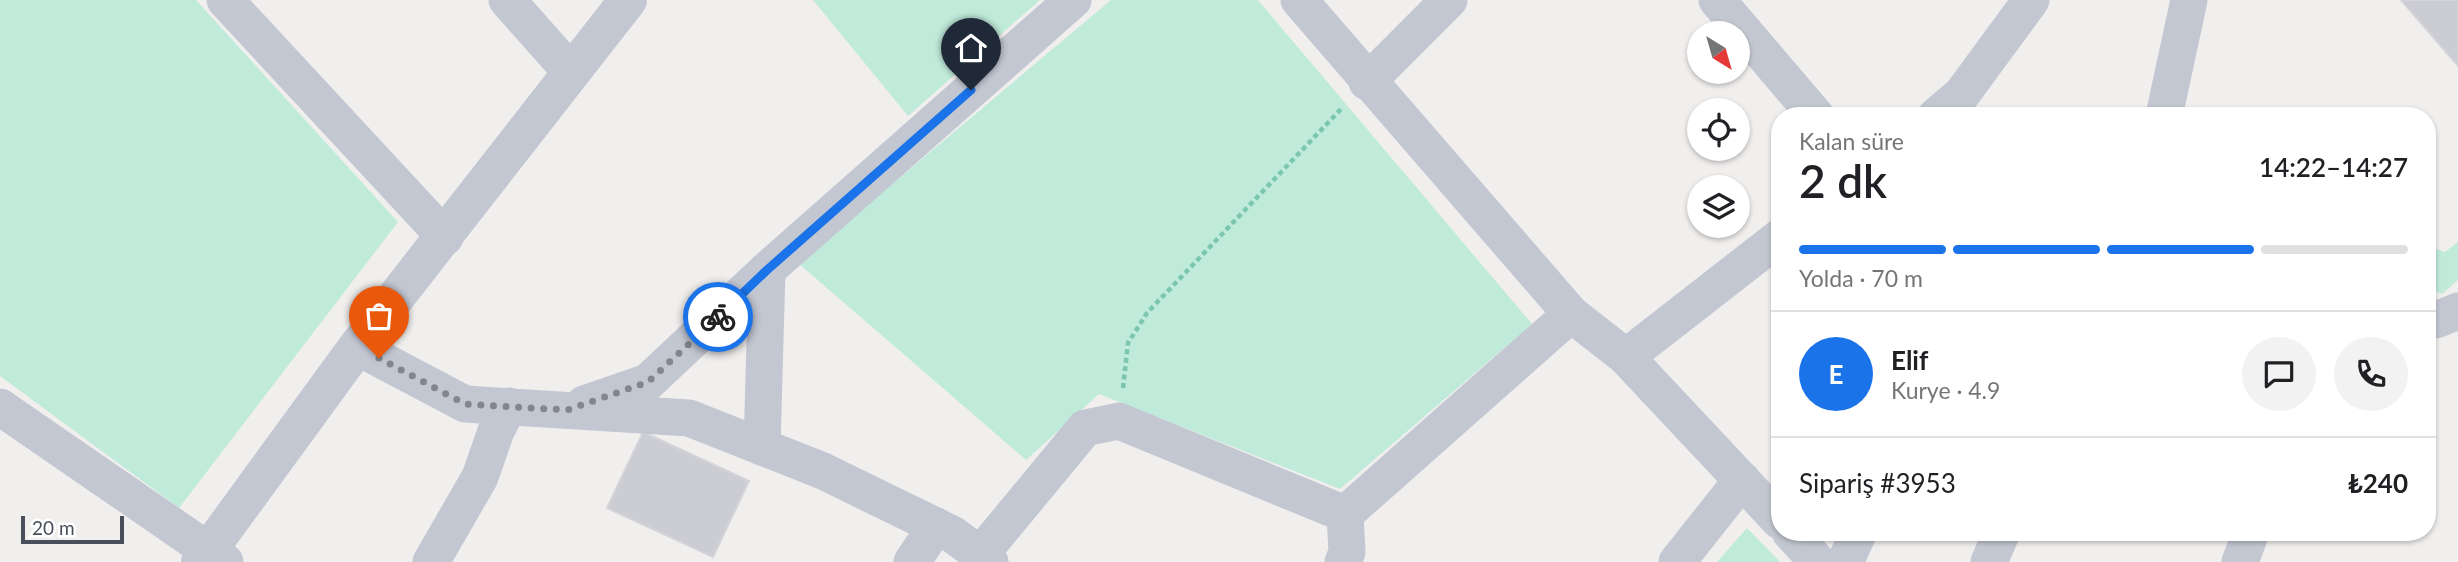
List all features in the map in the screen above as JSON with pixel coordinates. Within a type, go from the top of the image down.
[{"type":"street","points":[[225,0],[445,237]]},
{"type":"street","points":[[508,0],[571,72]]},
{"type":"street","points":[[0,407],[211,558],[357,346],[628,0]]},
{"type":"street","points":[[567,410],[648,382],[767,270],[1073,0]]},
{"type":"street","points":[[1299,0],[1570,314],[1626,357],[1771,511]]},
{"type":"street","points":[[1367,82],[1449,0]]},
{"type":"street","points":[[1717,0],[1808,107]]},
{"type":"street","points":[[1952,107],[2031,0]]},
{"type":"street","points":[[2166,107],[2185,2]]},
{"type":"street","points":[[1626,357],[1771,244]]},
{"type":"street","points":[[762,447],[767,270]]},
{"type":"street","points":[[2436,320],[2458,311]]},
{"type":"street","points":[[1345,514],[1570,314]]},
{"type":"street","points":[[357,346],[465,404],[689,418],[823,471],[952,534],[985,558],[1085,428],[1119,421],[1345,514]]},
{"type":"street","points":[[431,562],[480,477],[496,431],[509,406]]},
{"type":"street","points":[[1677,562],[1742,480]]},
{"type":"street","points":[[1342,562],[1347,552],[1345,514]]},
{"type":"street","points":[[912,562],[936,526]]},
{"type":"street","points":[[1798,541],[1818,562]]},
{"type":"street","points":[[1845,562],[1855,541]]},
{"type":"street","points":[[1989,562],[1998,541]]},
{"type":"street","points":[[2239,562],[2248,541]]},
{"type":"path","points":[[1119,421],[1128,343],[1147,313],[1367,82]]},
{"type":"green space","points":[[0,0],[196,0],[398,222],[179,508],[0,376]]},
{"type":"green space","points":[[813,0],[1040,0],[908,116]]},
{"type":"green space","points":[[1111,0],[1258,0],[1532,324],[1340,489],[1099,394],[1026,460],[798,263]]},
{"type":"green space","points":[[2458,242],[2458,280],[2442,294],[2436,292],[2436,249],[2445,252]]},
{"type":"green space","points":[[1747,528],[1780,562],[1717,562]]},
{"type":"building","points":[[2401,0],[2458,0],[2458,66]]},
{"type":"building","points":[[643,432],[749,481],[713,557],[607,508]]},
{"type":"way so far","points":[[379,358],[465,404],[567,410],[648,382],[718,317]]},
{"type":"route","points":[[718,317],[767,270],[971,90]]}]
